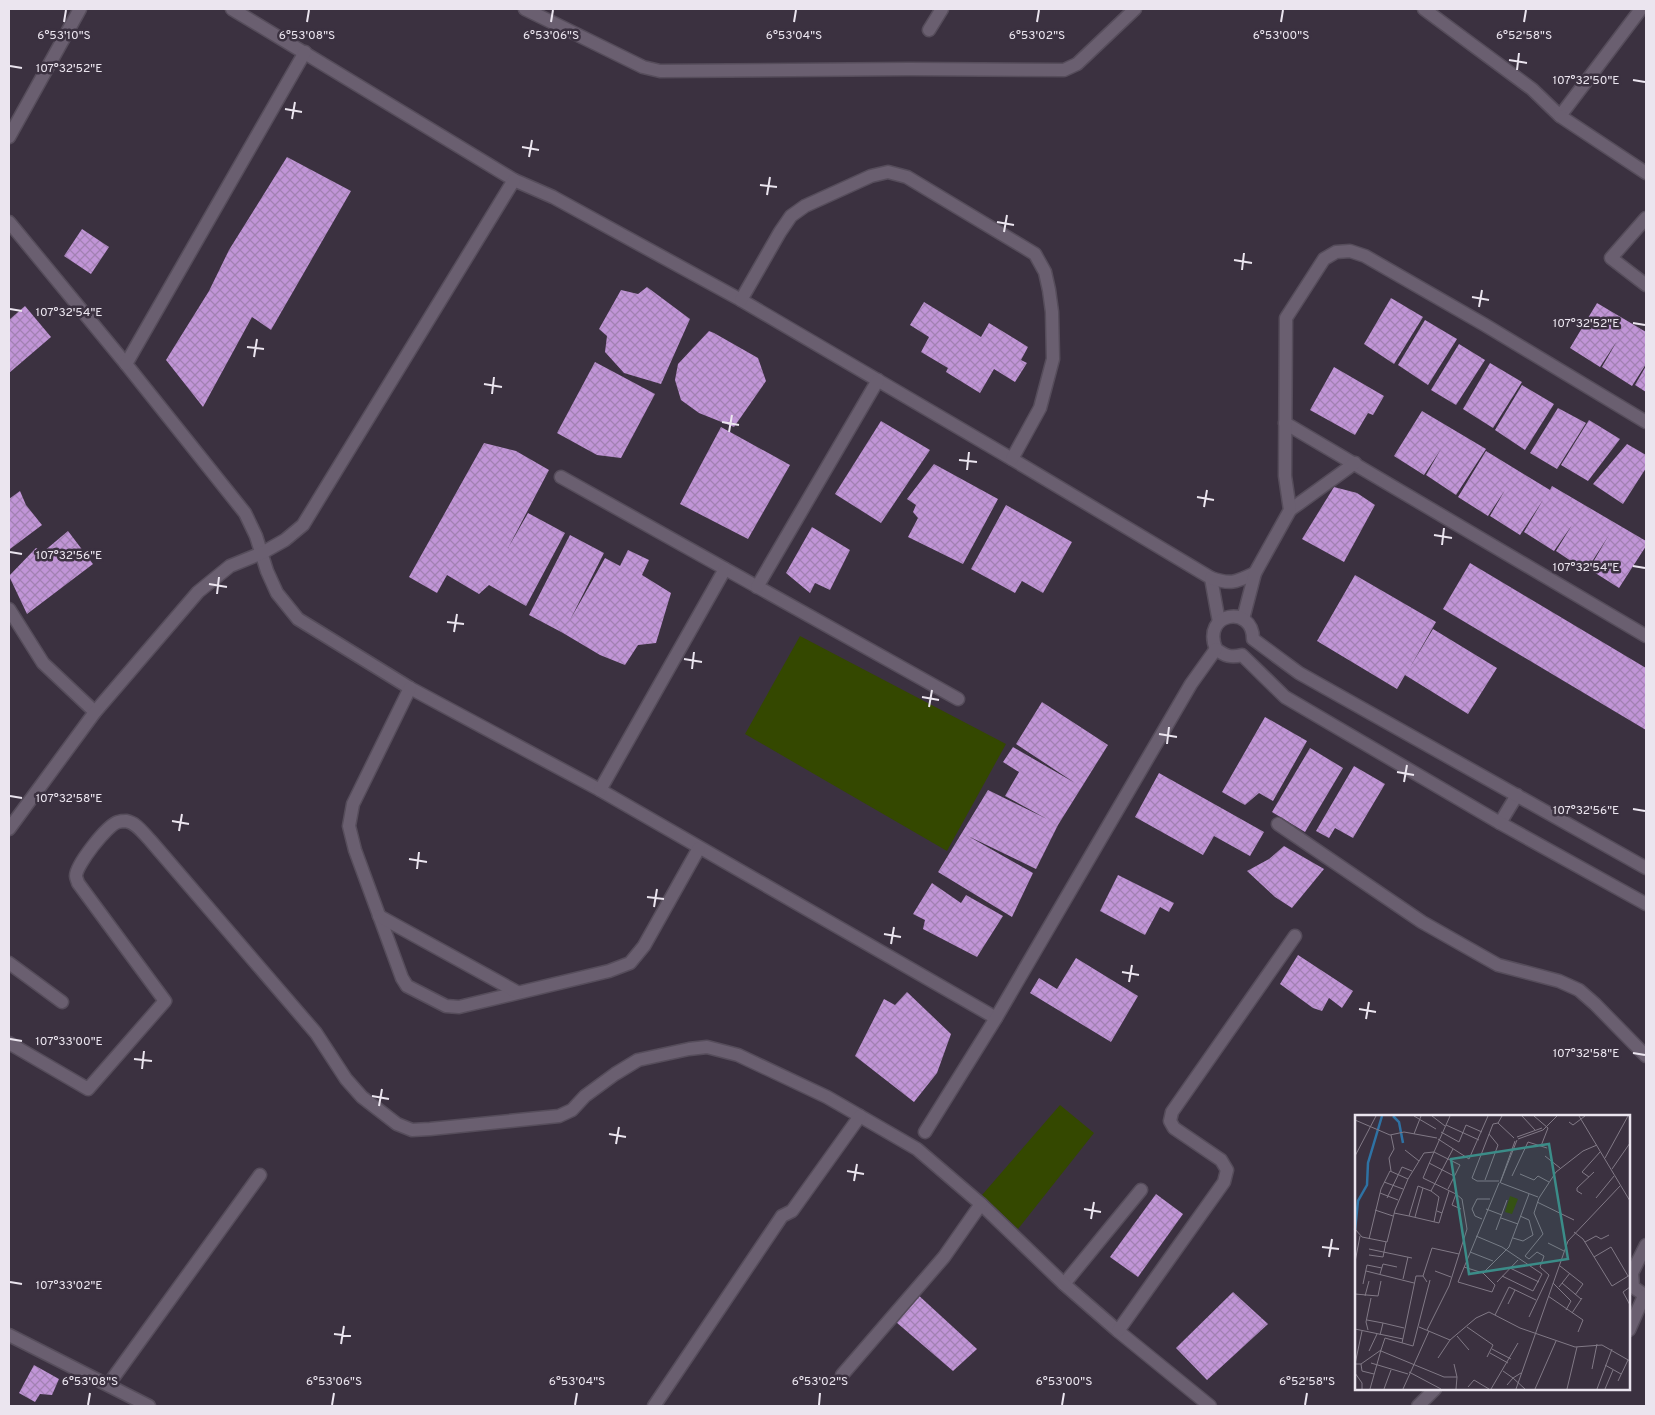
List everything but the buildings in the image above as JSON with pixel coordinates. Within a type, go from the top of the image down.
[{"type":"street","points":[[9,137],[80,9]]},
{"type":"street","points":[[232,9],[514,180],[553,197],[741,300],[1012,458],[1211,578],[1225,583],[1238,581],[1255,573]]},
{"type":"street","points":[[525,9],[643,67],[660,71],[1064,70],[1077,64],[1135,9]]},
{"type":"street","points":[[929,30],[942,9]]},
{"type":"street","points":[[1424,9],[1532,88],[1560,116],[1646,173]]},
{"type":"street","points":[[1560,116],[1641,9]]},
{"type":"street","points":[[126,364],[305,52]]},
{"type":"street","points":[[741,300],[791,216],[805,206],[871,176],[888,172],[907,177],[1035,254],[1045,272],[1052,312],[1053,360],[1040,408],[1030,429],[1012,458]]},
{"type":"street","points":[[9,829],[95,712],[198,592],[230,566],[262,553],[285,540],[303,525],[514,180]]},
{"type":"street","points":[[1646,218],[1611,258],[1646,285]]},
{"type":"street","points":[[9,222],[245,513],[256,536],[267,571],[277,593],[298,619],[410,688],[600,790],[996,1018]]},
{"type":"street","points":[[1290,510],[1285,476],[1286,318],[1324,259],[1336,252],[1350,251],[1365,256],[1485,325],[1646,422]]},
{"type":"street","points":[[757,587],[878,380]]},
{"type":"street","points":[[1285,423],[1646,636]]},
{"type":"street","points":[[1243,619],[1255,573],[1290,510],[1354,463]]},
{"type":"street","points":[[561,477],[958,699]]},
{"type":"street","points":[[600,790],[725,568]]},
{"type":"street","points":[[1211,578],[1219,622]]},
{"type":"street","points":[[9,609],[44,663],[95,712]]},
{"type":"street","points":[[1646,868],[1299,673],[1253,639],[1250,628],[1243,619],[1230,617],[1219,622],[1214,628],[1212,635],[1216,649],[1228,656],[1242,655],[1285,697],[1500,823],[1646,904]]},
{"type":"street","points":[[925,1132],[996,1018],[1191,684],[1216,649]]},
{"type":"street","points":[[410,688],[353,804],[349,826],[355,850],[402,978],[407,986],[446,1006],[459,1007],[609,970],[630,963],[644,946],[699,848]]},
{"type":"street","points":[[1500,823],[1517,795]]},
{"type":"street","points":[[9,1043],[88,1089],[165,1000],[78,883],[76,877],[78,869],[88,852],[108,829],[117,822],[127,821],[136,825],[150,840],[316,1033],[346,1079],[362,1097],[397,1124],[412,1130],[559,1116],[572,1110],[585,1096],[638,1060],[707,1047],[738,1055],[827,1098],[917,1149],[981,1204],[1064,1284],[1210,1406]]},
{"type":"street","points":[[1278,824],[1422,922],[1498,965],[1559,981],[1580,990],[1646,1056]]},
{"type":"street","points":[[379,916],[517,992]]},
{"type":"street","points":[[1118,1331],[1224,1182],[1227,1170],[1220,1160],[1174,1128],[1170,1122],[1172,1112],[1295,936]]},
{"type":"street","points":[[9,963],[62,1002]]},
{"type":"street","points":[[654,1406],[782,1216],[792,1211],[860,1116]]},
{"type":"street","points":[[108,1385],[260,1175]]},
{"type":"street","points":[[1064,1284],[1141,1190]]},
{"type":"street","points":[[842,1375],[944,1256],[981,1204]]},
{"type":"street","points":[[1630,1328],[1645,1296],[1633,1287],[1632,1273],[1646,1245]]},
{"type":"street","points":[[9,1335],[148,1406]]},
{"type":"street","points":[[1418,1406],[1434,1390]]},
{"type":"green space","points":[[800,636],[1006,744],[947,851],[745,734]]},
{"type":"green space","points":[[1060,1105],[1094,1133],[1018,1229],[982,1195]]}]
